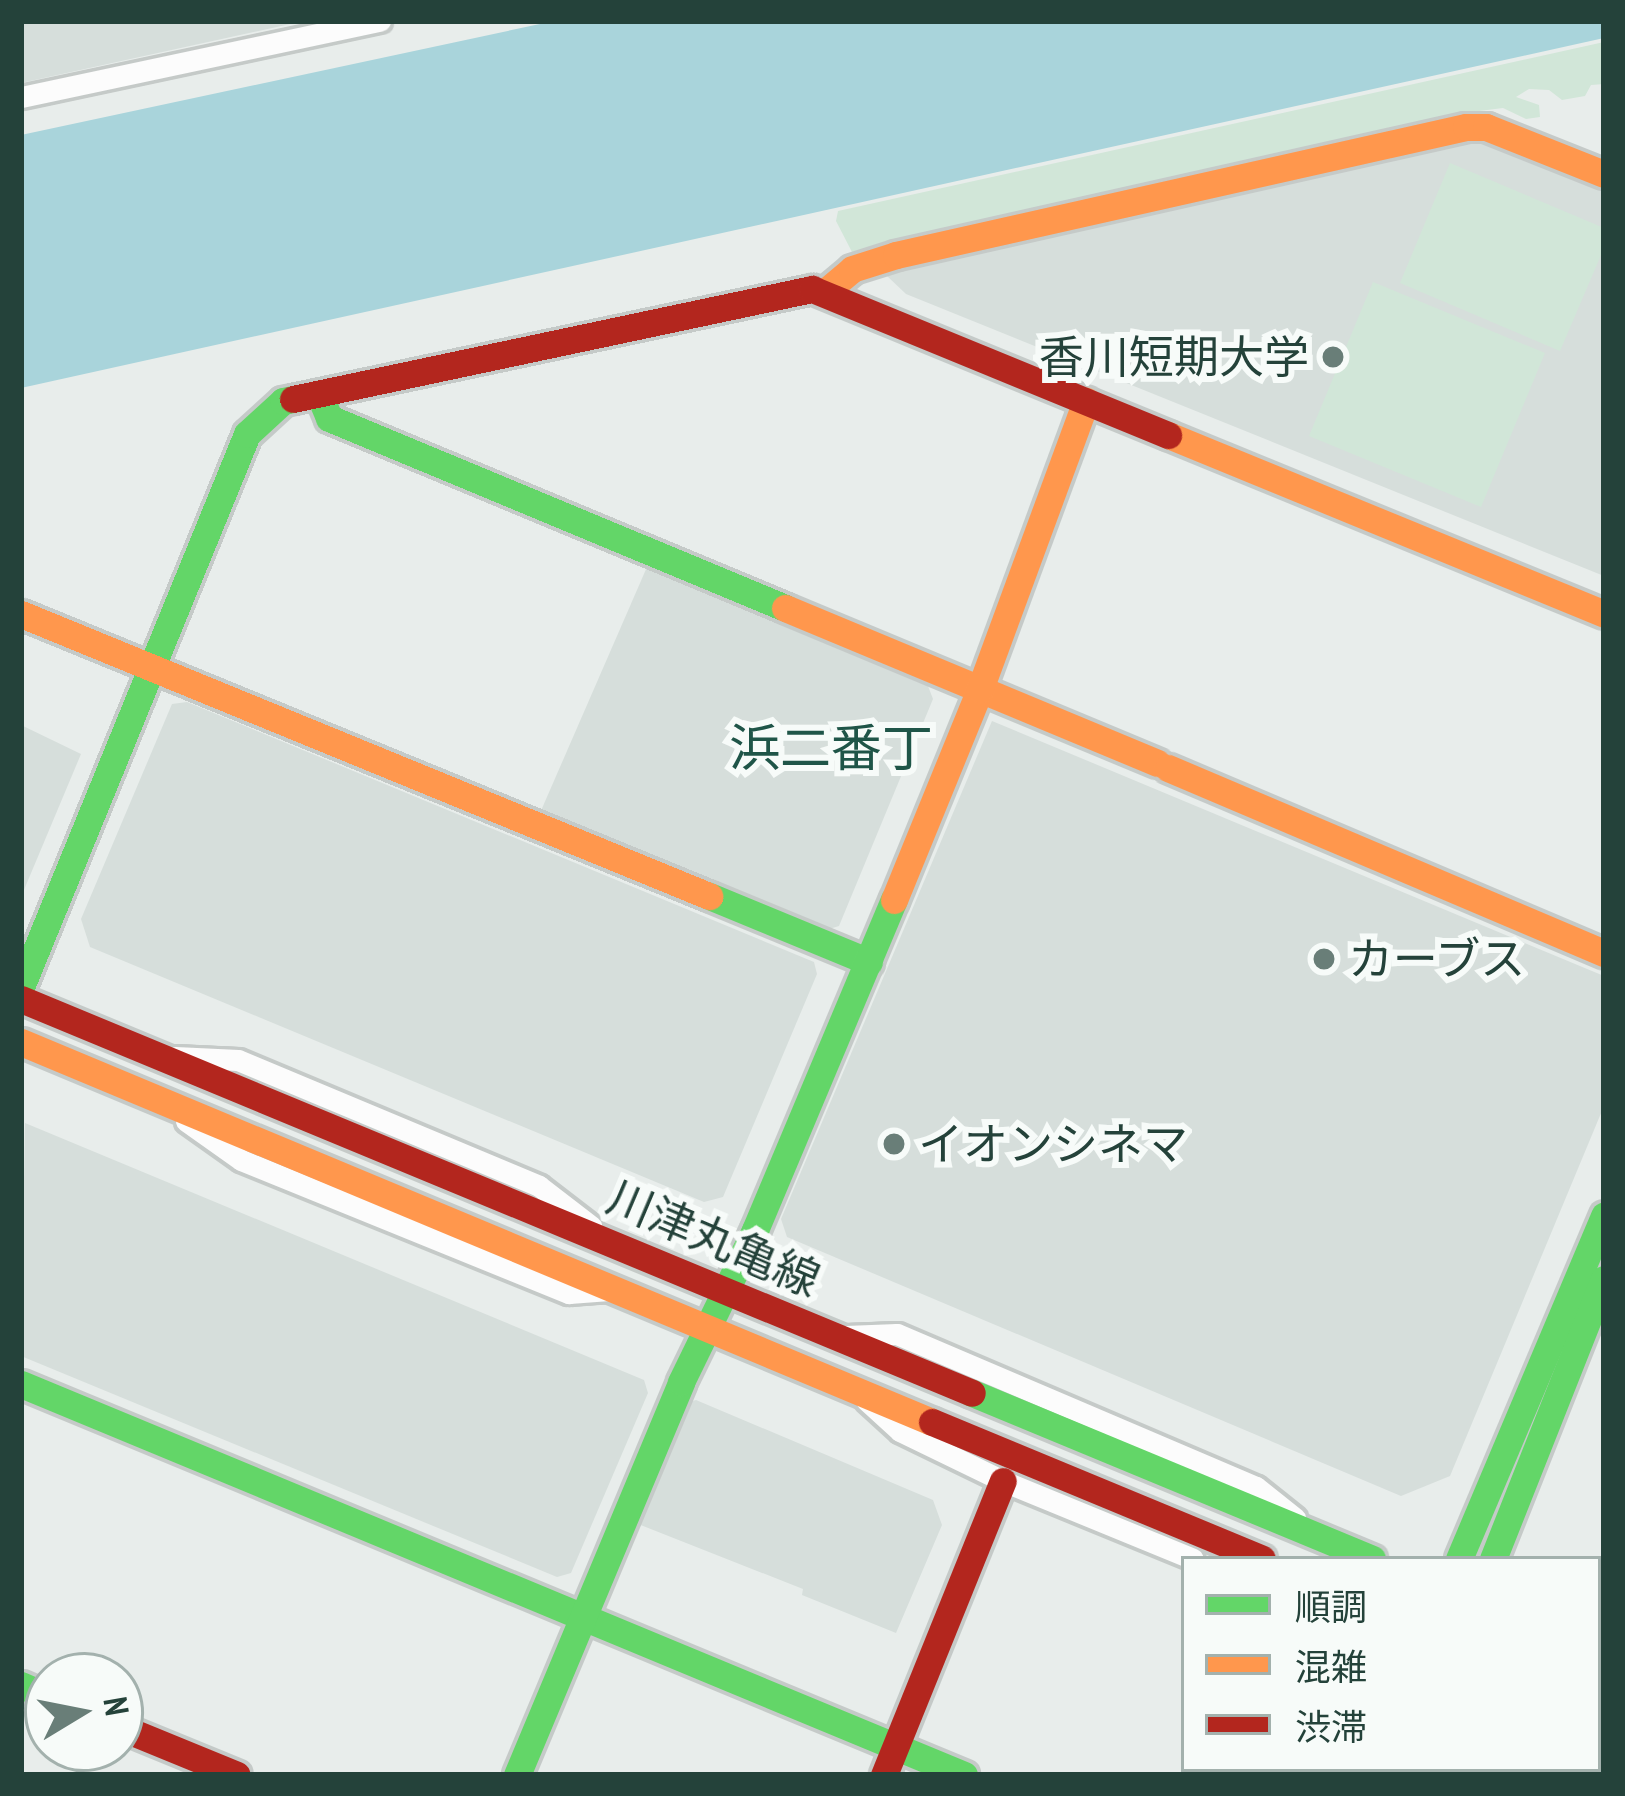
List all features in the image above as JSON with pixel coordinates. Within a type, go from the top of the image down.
[{"type":"street","points":[[21,97],[380,21]]},
{"type":"street","points":[[825,292],[852,269],[896,255],[1478,125],[1604,174]]},
{"type":"street","points":[[21,987],[247,434],[283,401],[799,290],[825,292],[1604,614]]},
{"type":"street","points":[[319,394],[329,418],[1604,953]]},
{"type":"street","points":[[518,1775],[869,962],[980,689],[1086,401]]},
{"type":"street","points":[[21,614],[869,962]]},
{"type":"street","name":"川津丸亀線","points":[[21,999],[1365,1556]]},
{"type":"street","name":"川津丸亀線","points":[[21,1042],[1255,1556]]},
{"type":"street","points":[[1494,1556],[1598,1269],[1604,1215]]},
{"type":"street","points":[[1460,1556],[1598,1269]]},
{"type":"street","points":[[21,1384],[964,1775]]},
{"type":"street","points":[[848,1384],[900,1431],[1003,1481],[1186,1556]]},
{"type":"street","points":[[884,1775],[1003,1481]]},
{"type":"street","points":[[144,1736],[236,1775]]},
{"type":"shaded area","points":[[21,21],[304,21],[21,83]]},
{"type":"shaded area","name":"香川短期大学","points":[[1481,141],[1496,142],[1604,189],[1604,576],[906,294],[886,275],[896,267]]},
{"type":"shaded area","points":[[647,567],[928,686],[933,699],[839,926],[826,930],[540,813]]},
{"type":"shaded area","points":[[187,702],[814,962],[817,974],[723,1197],[704,1202],[90,947],[81,919],[172,704]]},
{"type":"shaded area","points":[[992,721],[1604,976],[1604,1106],[1450,1476],[1401,1496],[787,1237],[781,1219]]},
{"type":"shaded area","points":[[21,725],[81,754],[21,897]]},
{"type":"shaded area","points":[[25,1123],[644,1380],[648,1393],[571,1573],[557,1577],[21,1356]]},
{"type":"shaded area","points":[[696,1400],[933,1500],[942,1525],[896,1633],[802,1595],[803,1589],[633,1522],[683,1404]]},
{"type":"green space","points":[[1604,42],[1604,84],[1591,85],[1585,96],[1562,100],[1549,90],[1529,89],[1516,97],[1539,105],[1540,117],[1526,119],[1503,108],[1471,112],[852,252],[836,221],[838,211]]},
{"type":"green space","points":[[1450,163],[1604,228],[1604,248],[1560,351],[1400,283]]},
{"type":"green space","points":[[1373,282],[1545,353],[1481,507],[1309,436]]},
{"type":"water","points":[[554,21],[1604,21],[1604,38],[21,388],[21,135]]},
{"type":"traffic: fast","points":[[319,394],[329,418],[785,608]]},
{"type":"traffic: fast","points":[[21,987],[247,434],[283,401],[293,399]]},
{"type":"traffic: fast","points":[[709,896],[869,962]]},
{"type":"traffic: fast","points":[[517,1775],[681,1382],[755,1230],[894,900]]},
{"type":"traffic: fast","points":[[1460,1556],[1604,1215]]},
{"type":"traffic: fast","points":[[1494,1556],[1604,1279]]},
{"type":"traffic: fast","points":[[21,1384],[964,1775]]},
{"type":"traffic: fast","points":[[972,1393],[1365,1556]]},
{"type":"traffic: slow","points":[[825,292],[852,269],[896,255],[1466,127],[1486,127],[1604,174]]},
{"type":"traffic: slow","points":[[894,900],[980,689],[1086,401]]},
{"type":"traffic: slow","points":[[1168,435],[1604,614]]},
{"type":"traffic: slow","points":[[785,608],[1157,763]]},
{"type":"traffic: slow","points":[[21,614],[709,896]]},
{"type":"traffic: slow","points":[[1168,768],[1604,953]]},
{"type":"traffic: slow","points":[[21,1042],[932,1422]]},
{"type":"traffic: jam","points":[[293,399],[812,289],[1168,435]]},
{"type":"traffic: jam","points":[[21,999],[972,1393]]},
{"type":"traffic: jam","points":[[932,1422],[1255,1556]]},
{"type":"traffic: jam","points":[[884,1775],[1003,1481]]},
{"type":"traffic: jam","points":[[144,1737],[237,1775]]},
{"type":"place","name":"香川短期大学","points":[[1333,357]]},
{"type":"place","name":"カーブス","points":[[1324,959]]},
{"type":"place","name":"イオンシネマ","points":[[894,1144]]},
{"type":"district","name":"浜二番丁","points":[[831,747]]}]
